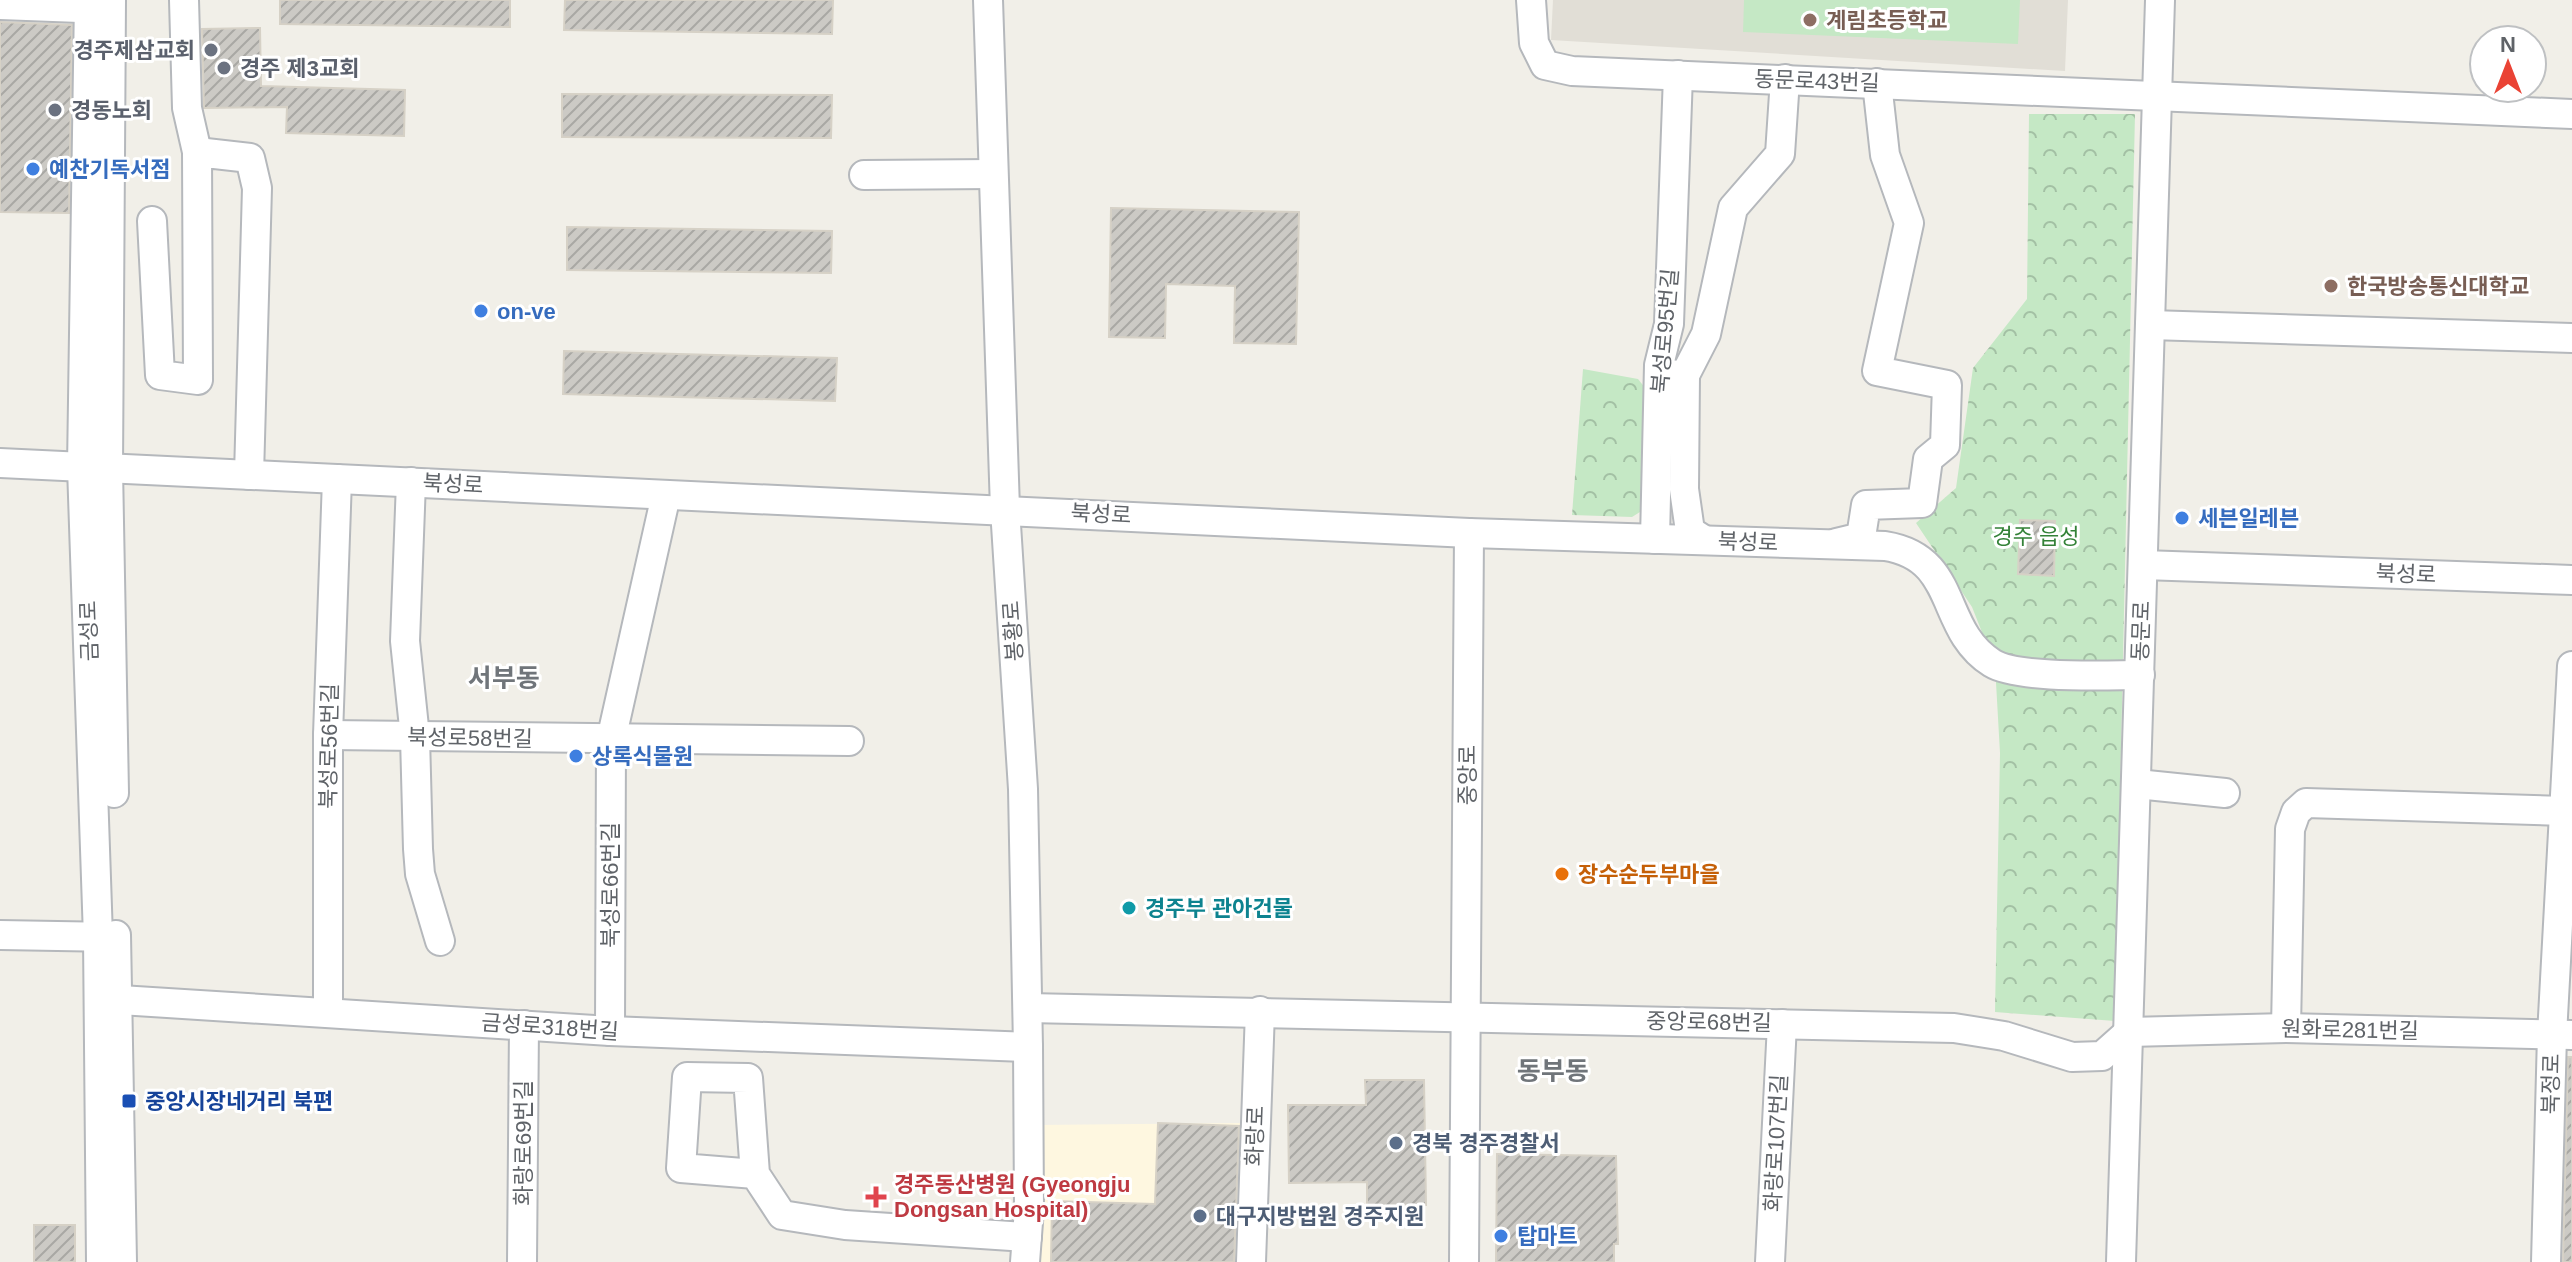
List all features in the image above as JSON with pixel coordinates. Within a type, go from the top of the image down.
[{"type":"street","points":[[152,221],[160,375],[198,380],[197,152],[187,108],[184,0]]},
{"type":"street","name":"봉황로","points":[[988,0],[1005,509],[1023,789],[1028,1008],[1026,1250]]},
{"type":"street","name":"동문로43번길","points":[[1531,0],[1534,43],[1545,65],[1572,71],[2572,114]]},
{"type":"street","name":"동문로","points":[[2121,1262],[2160,0]]},
{"type":"street","points":[[0,5],[100,4]]},
{"type":"street","name":"금성로","points":[[100,4],[95,467],[104,943],[101,1262]]},
{"type":"street","name":"북성로95번길","points":[[1655,539],[1672,374],[1669,324],[1678,75]]},
{"type":"street","points":[[1704,540],[1690,531],[1672,374],[1706,334],[1733,208],[1780,154],[1785,79]]},
{"type":"street","points":[[1832,544],[1861,537],[1866,505],[1922,503],[1928,459],[1945,445],[1947,385],[1877,371],[1909,223],[1885,155],[1877,83]]},
{"type":"street","points":[[197,152],[250,158],[257,188],[249,475]]},
{"type":"street","points":[[864,175],[993,174]]},
{"type":"street","points":[[2150,325],[2572,338]]},
{"type":"street","name":"북성로","points":[[0,463],[1469,533],[1907,549],[1924,560],[1935,574],[1969,645],[1995,665],[2025,672],[2140,675]]},
{"type":"street","name":"북성로56번길","points":[[328,1012],[328,735],[337,479]]},
{"type":"street","points":[[411,482],[405,641],[415,737],[420,874],[440,941]]},
{"type":"street","name":"북성로66번길","points":[[610,1031],[611,740],[666,495]]},
{"type":"street","name":"중앙로","points":[[1464,1262],[1469,533]]},
{"type":"street","name":"북성로","points":[[2143,565],[2572,580]]},
{"type":"street","name":"북정로","points":[[2546,1262],[2562,1035],[2565,811],[2572,666]]},
{"type":"street","name":"북성로58번길","points":[[328,735],[611,740]]},
{"type":"street","points":[[611,740],[849,741]]},
{"type":"street","points":[[2137,784],[2225,793]]},
{"type":"street","points":[[2286,1028],[2290,829],[2296,812],[2306,803],[2565,811]]},
{"type":"street","points":[[0,935],[104,943]]},
{"type":"street","name":"금성로","points":[[104,943],[120,1000],[122,1262]]},
{"type":"street","name":"금성로318번길","points":[[120,1000],[610,1031],[1028,1047]]},
{"type":"street","points":[[1028,1008],[1465,1016]]},
{"type":"street","name":"화랑로","points":[[1251,1262],[1260,1011]]},
{"type":"street","name":"중앙로68번길","points":[[1465,1016],[1954,1028],[2004,1036],[2072,1057],[2102,1056],[2129,1032]]},
{"type":"street","name":"화랑로107번길","points":[[1770,1262],[1782,1024]]},
{"type":"street","name":"화랑로69번길","points":[[522,1262],[524,1025]]},
{"type":"street","name":"원화로281번길","points":[[2129,1032],[2286,1028],[2562,1035]]},
{"type":"street","points":[[755,1174],[782,1215],[1026,1250]]},
{"type":"shaded area","name":"계림초등학교","points":[[1553,0],[2068,0],[2065,71],[1551,40]]},
{"type":"shaded area","points":[[1241,1123],[1237,1262],[1032,1262],[1034,1125]]},
{"type":"green space","points":[[1744,0],[2020,0],[2018,44],[1743,32]]},
{"type":"green space","name":"경주 읍성","points":[[2029,114],[2135,114],[2115,1021],[1995,1012],[2000,753],[1995,665],[1972,607],[1916,523],[1956,488],[1973,368],[2027,299]]},
{"type":"green space","points":[[1583,369],[1638,379],[1646,389],[1640,512],[1632,517],[1572,515]]},
{"type":"building","points":[[280,0],[510,0],[510,27],[280,24]]},
{"type":"building","points":[[565,0],[833,0],[832,34],[564,30]]},
{"type":"building","points":[[0,22],[72,25],[69,213],[0,212]]},
{"type":"building","points":[[260,28],[261,86],[405,90],[404,136],[286,133],[287,107],[204,108],[202,29]]},
{"type":"building","points":[[562,94],[832,95],[831,138],[562,137]]},
{"type":"building","points":[[1111,208],[1299,212],[1296,344],[1234,343],[1235,286],[1166,284],[1165,338],[1109,337]]},
{"type":"building","points":[[567,227],[832,231],[831,273],[567,270]]},
{"type":"building","points":[[564,351],[837,358],[835,401],[563,394]]},
{"type":"building","points":[[2020,520],[2055,521],[2054,576],[2018,574]]},
{"type":"building","points":[[2568,1057],[2572,1057],[2572,1262],[2563,1262]]},
{"type":"building","points":[[1365,1080],[1424,1080],[1426,1205],[1367,1206],[1367,1182],[1289,1183],[1288,1105],[1366,1105]]},
{"type":"building","points":[[1158,1123],[1239,1126],[1234,1262],[1051,1262],[1052,1201],[1155,1204]]},
{"type":"building","name":"탑마트","points":[[1497,1154],[1616,1156],[1618,1244],[1614,1244],[1614,1262],[1496,1262]]},
{"type":"building","points":[[34,1225],[75,1225],[75,1262],[34,1262]]},
{"type":"place","name":"계림초등학교","points":[[1810,20]]},
{"type":"place","name":"경주제삼교회","points":[[211,50]]},
{"type":"place","name":"경주 제3교회","points":[[224,68]]},
{"type":"place","name":"경동노회","points":[[55,110]]},
{"type":"place","name":"예찬기독서점","points":[[33,169]]},
{"type":"place","name":"한국방송통신대학교","points":[[2331,286]]},
{"type":"place","name":"on-ve","points":[[481,311]]},
{"type":"place","name":"세븐일레븐","points":[[2182,518]]},
{"type":"place","name":"상록식물원","points":[[576,756]]},
{"type":"place","name":"장수순두부마을","points":[[1562,874]]},
{"type":"place","name":"경주부 관아건물","points":[[1129,908]]},
{"type":"place","name":"중앙시장네거리 북편","points":[[129,1101]]},
{"type":"place","name":"경북 경주경찰서","points":[[1396,1143]]},
{"type":"place","name":"경주동산병원 (Gyeongju Dongsan Hospital)","points":[[876,1197]]},
{"type":"place","name":"대구지방법원 경주지원","points":[[1200,1216]]},
{"type":"place","name":"탑마트","points":[[1501,1236]]},
{"type":"district","name":"서부동","points":[[504,678]]},
{"type":"district","name":"동부동","points":[[1553,1071]]}]
